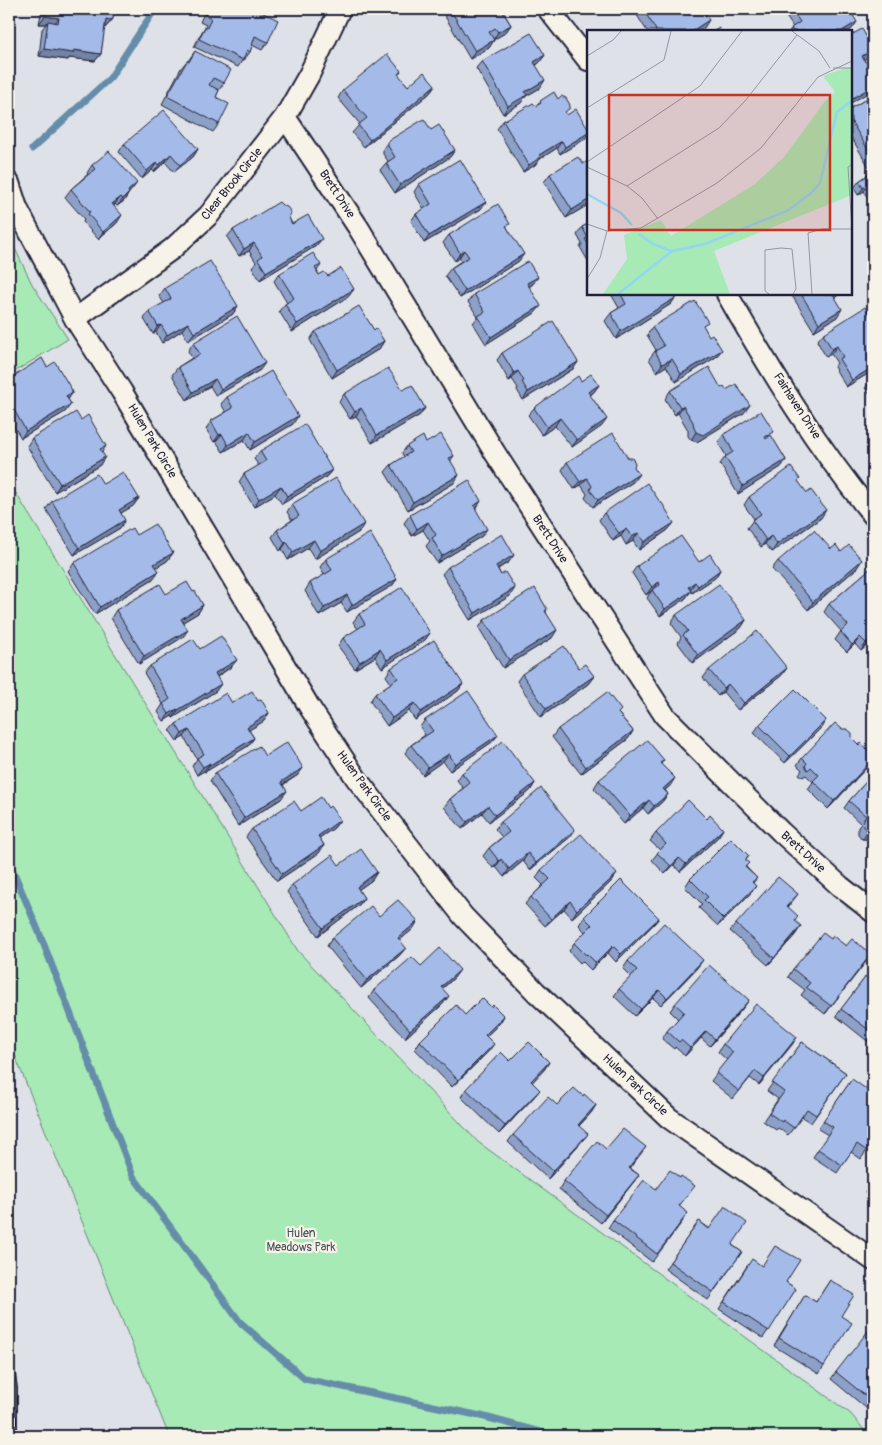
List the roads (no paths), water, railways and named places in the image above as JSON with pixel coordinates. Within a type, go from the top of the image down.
[{"type":"street","name":"Clear Brook Circle","points":[[76,319],[172,249],[209,215],[285,117],[309,75],[340,9]]},
{"type":"street","points":[[548,9],[587,59]]},
{"type":"street","name":"Brett Drive","points":[[285,117],[358,227],[495,454],[665,716],[781,832],[840,886],[873,912]]},
{"type":"street","name":"Hulen Park Circle","points":[[9,183],[17,208],[76,319],[122,392],[310,708],[356,778],[463,916],[536,992],[669,1118],[873,1260]]},
{"type":"street","name":"Fairhaven Drive","points":[[728,295],[800,414],[873,514]]},
{"type":"lane","points":[[9,1375],[11,1388],[11,1436]]},
{"type":"waterway","points":[[32,149],[110,78],[155,9]]},
{"type":"waterway","points":[[9,861],[41,937],[133,1176],[240,1322],[305,1379],[481,1416],[555,1436]]},
{"type":"park label","name":"Hulen Meadows Park","points":[[301,1240]]}]
